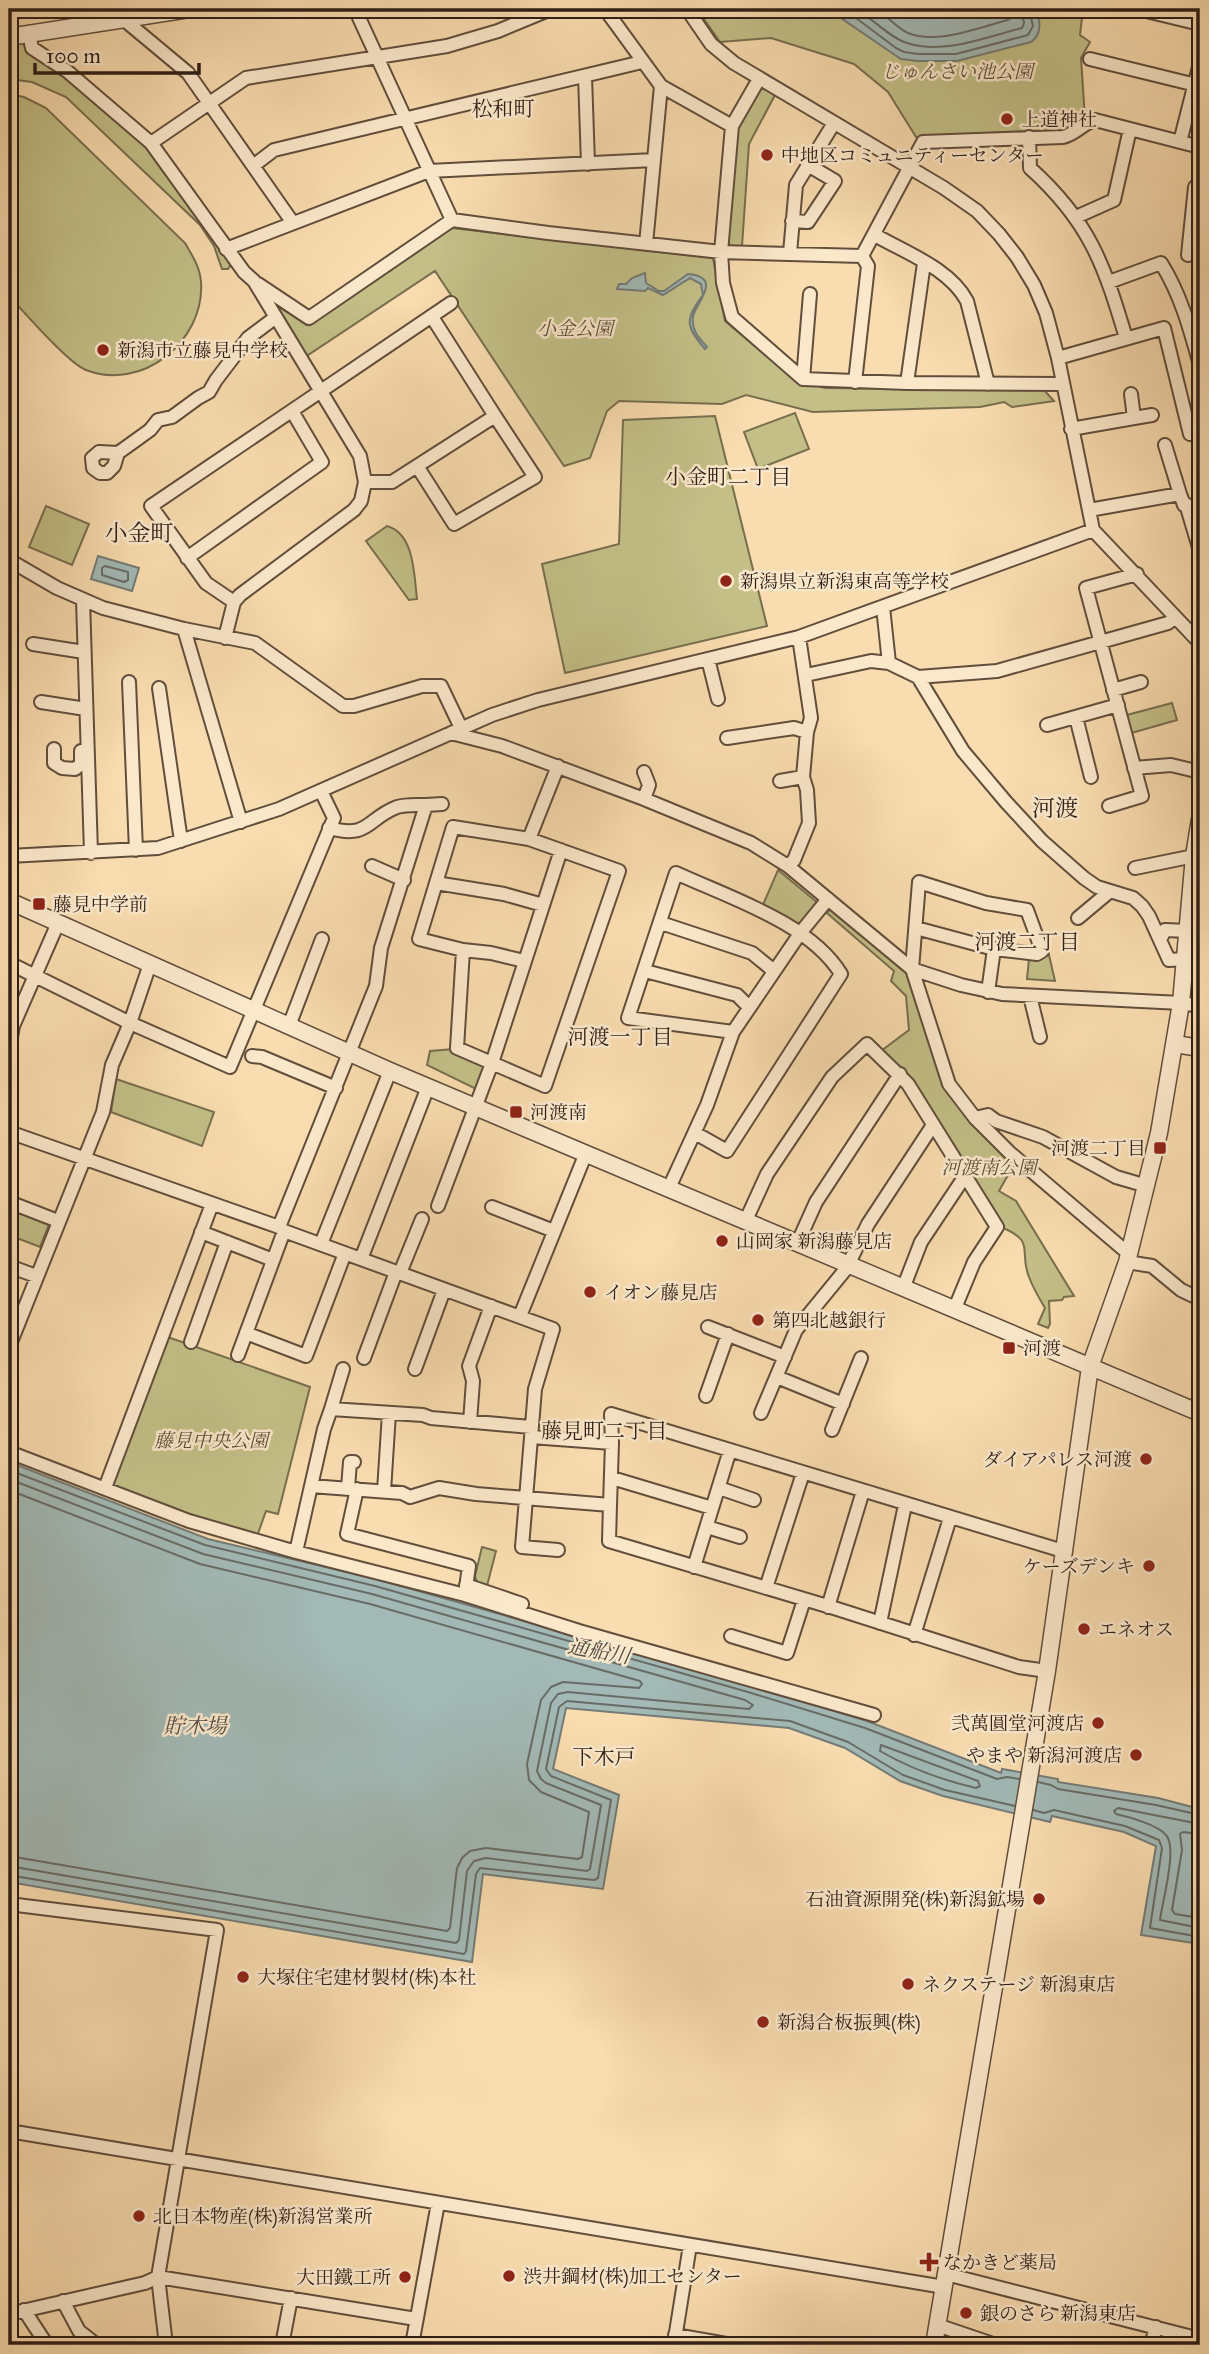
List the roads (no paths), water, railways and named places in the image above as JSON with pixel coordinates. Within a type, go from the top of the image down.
[{"type":"street","points":[[15,32],[86,16],[122,19],[189,9]]},
{"type":"street","points":[[355,9],[452,220]]},
{"type":"street","points":[[151,143],[246,78],[447,46],[498,31],[551,9]]},
{"type":"street","points":[[605,9],[661,86],[732,126]]},
{"type":"street","points":[[687,9],[711,44],[734,63],[909,167],[976,211],[1011,249],[1034,285],[1046,313],[1058,358],[1093,530],[1200,643]]},
{"type":"street","points":[[1138,9],[1200,24]]},
{"type":"street","points":[[122,19],[188,73],[293,223]]},
{"type":"street","points":[[15,32],[32,48],[67,71],[151,143],[244,272],[309,318],[452,220],[721,252],[862,256]]},
{"type":"street","points":[[1090,59],[1198,85]]},
{"type":"street","points":[[253,166],[274,150],[642,62]]},
{"type":"street","points":[[1180,142],[1198,85],[1200,63]]},
{"type":"street","points":[[584,76],[589,164]]},
{"type":"street","points":[[759,79],[732,126],[721,252],[723,283],[732,317],[803,379],[1063,384]]},
{"type":"street","points":[[646,244],[661,86]]},
{"type":"street","points":[[862,256],[923,142],[1068,136],[1095,120],[1200,147]]},
{"type":"street","points":[[790,253],[796,186],[834,123]]},
{"type":"street","points":[[1076,216],[1114,200],[1130,129]]},
{"type":"street","points":[[1029,137],[1030,168],[1076,216],[1109,282],[1126,338]]},
{"type":"street","points":[[226,248],[429,171],[654,160]]},
{"type":"street","points":[[792,222],[808,222],[835,181],[808,165]]},
{"type":"street","points":[[1188,255],[1195,187],[1200,188]]},
{"type":"street","points":[[875,235],[950,278],[960,288],[967,301],[988,384]]},
{"type":"street","points":[[855,382],[868,265],[862,256]]},
{"type":"street","points":[[907,383],[924,262]]},
{"type":"street","points":[[1109,282],[1161,263],[1183,304],[1200,365]]},
{"type":"street","points":[[225,638],[234,602],[240,594],[354,510],[361,501],[365,482],[360,456],[254,281]]},
{"type":"street","points":[[803,379],[810,294]]},
{"type":"street","points":[[234,602],[206,583],[151,506],[451,303]]},
{"type":"street","points":[[118,453],[150,430],[158,419],[172,417],[209,393],[248,338],[276,317]]},
{"type":"street","points":[[417,467],[454,524],[535,477],[432,317]]},
{"type":"street","points":[[1058,358],[1164,328],[1190,434]]},
{"type":"street","points":[[1131,394],[1134,418]]},
{"type":"street","points":[[187,558],[322,461],[292,411]]},
{"type":"street","points":[[1071,429],[1152,415]]},
{"type":"street","points":[[365,482],[392,482],[495,416]]},
{"type":"street","points":[[1165,445],[1200,551]]},
{"type":"street","points":[[1088,510],[1180,494]]},
{"type":"street","points":[[9,856],[158,848],[241,822],[321,791],[492,715],[538,700],[799,637],[1093,530]]},
{"type":"street","points":[[9,560],[57,588],[103,608],[184,629],[255,643],[343,706],[354,706],[422,686],[441,685],[456,731]]},
{"type":"street","points":[[1109,806],[1142,796],[1086,588],[1137,574]]},
{"type":"street","points":[[83,600],[91,853]]},
{"type":"street","points":[[883,607],[890,663]]},
{"type":"street","points":[[806,675],[857,663],[890,663],[918,677],[997,671],[1168,623],[1175,617]]},
{"type":"street","points":[[184,629],[241,822]]},
{"type":"street","points":[[788,866],[794,860],[809,823],[807,790],[803,777],[811,718],[799,637]]},
{"type":"street","points":[[33,644],[84,652]]},
{"type":"street","points":[[708,659],[718,699]]},
{"type":"street","points":[[918,677],[963,751],[1042,841],[1097,887],[1133,898],[1149,916],[1169,960],[1185,959]]},
{"type":"street","points":[[130,682],[136,850]]},
{"type":"street","points":[[1113,690],[1141,682]]},
{"type":"street","points":[[159,688],[181,841]]},
{"type":"street","points":[[41,702],[86,709]]},
{"type":"street","points":[[1047,725],[1118,705]]},
{"type":"street","points":[[1076,717],[1091,777]]},
{"type":"street","points":[[727,738],[794,728],[807,732]]},
{"type":"street","points":[[456,731],[558,766],[751,843],[788,866],[912,970],[988,992],[1200,1006]]},
{"type":"street","points":[[54,749],[54,763],[62,768],[75,769],[81,764],[80,751],[88,752]]},
{"type":"street","points":[[1134,768],[1171,765],[1200,772]]},
{"type":"street","points":[[528,839],[558,766]]},
{"type":"street","points":[[644,772],[649,785],[644,799]]},
{"type":"street","points":[[780,781],[803,777]]},
{"type":"street","points":[[9,963],[131,1023],[230,1067],[300,893],[334,818],[321,791]]},
{"type":"street","points":[[329,828],[360,831],[397,808],[442,804]]},
{"type":"street","points":[[238,1354],[274,1260],[281,1229],[376,986],[381,947],[426,805]]},
{"type":"street","points":[[934,2345],[1047,1671],[1090,1367],[1128,1258],[1147,1186],[1181,1003],[1194,856],[1200,819]]},
{"type":"street","points":[[463,950],[457,1048],[545,1086],[619,871],[528,839],[453,828],[419,939],[524,961]]},
{"type":"street","points":[[438,1206],[492,1063],[561,850]]},
{"type":"street","points":[[1135,868],[1194,856]]},
{"type":"street","points":[[372,866],[404,880]]},
{"type":"street","points":[[695,1133],[727,1151],[841,974],[831,957],[801,932],[676,873],[628,1018],[733,1032]]},
{"type":"street","points":[[436,883],[504,894],[543,905]]},
{"type":"street","points":[[915,928],[994,949],[1030,954],[1042,951],[1027,910],[986,903],[919,883],[915,928],[912,970],[949,1084],[975,1118],[1009,1152],[1128,1258],[1152,1266],[1181,1290],[1200,1299]]},
{"type":"street","points":[[1078,918],[1109,892]]},
{"type":"street","points":[[669,1188],[695,1133],[733,1032],[801,932],[828,899]]},
{"type":"street","points":[[9,901],[390,1071],[1200,1413]]},
{"type":"street","points":[[9,1048],[13,1026],[58,923]]},
{"type":"street","points":[[661,923],[752,953],[774,971]]},
{"type":"street","points":[[1160,940],[1165,930],[1188,931]]},
{"type":"street","points":[[289,1026],[322,939]]},
{"type":"street","points":[[988,992],[994,949]]},
{"type":"street","points":[[9,1347],[12,1330],[103,1112],[116,1051],[131,1023],[150,964]]},
{"type":"street","points":[[645,971],[737,995],[749,1007]]},
{"type":"street","points":[[1030,996],[1040,1037]]},
{"type":"street","points":[[747,1220],[767,1174],[832,1077],[867,1044],[908,1084],[996,1227],[974,1262],[955,1308]]},
{"type":"street","points":[[1175,1044],[1200,1048]]},
{"type":"street","points":[[252,1056],[262,1057],[336,1088]]},
{"type":"street","points":[[321,1244],[390,1071]]},
{"type":"street","points":[[798,1242],[816,1202],[900,1074]]},
{"type":"street","points":[[361,1259],[428,1087]]},
{"type":"street","points":[[975,1118],[988,1115],[996,1121],[1043,1137],[1116,1177],[1147,1186]]},
{"type":"street","points":[[761,1413],[796,1330],[849,1264],[868,1224],[933,1125]]},
{"type":"street","points":[[9,1132],[553,1329],[535,1390],[522,1547],[558,1550]]},
{"type":"street","points":[[520,1316],[586,1153]]},
{"type":"street","points":[[904,1286],[921,1242],[965,1176]]},
{"type":"street","points":[[9,1202],[58,1221]]},
{"type":"street","points":[[106,1488],[212,1204]]},
{"type":"street","points":[[492,1207],[554,1231]]},
{"type":"street","points":[[365,1358],[422,1219]]},
{"type":"street","points":[[201,1232],[274,1260]]},
{"type":"street","points":[[191,1342],[227,1242]]},
{"type":"street","points":[[246,1333],[306,1356],[345,1253]]},
{"type":"street","points":[[9,1266],[36,1276]]},
{"type":"street","points":[[415,1369],[444,1290]]},
{"type":"street","points":[[470,1422],[473,1381],[469,1366],[491,1306]]},
{"type":"street","points":[[708,1327],[785,1357]]},
{"type":"street","points":[[706,1396],[728,1334]]},
{"type":"street","points":[[832,1430],[861,1358]]},
{"type":"street","points":[[296,1552],[343,1369]]},
{"type":"street","points":[[777,1377],[843,1404]]},
{"type":"street","points":[[331,1409],[423,1415],[612,1443]]},
{"type":"street","points":[[384,1491],[389,1413]]},
{"type":"street","points":[[1047,1671],[1019,1667],[828,1606],[609,1541],[611,1414],[1063,1551]]},
{"type":"street","points":[[694,1567],[730,1450]]},
{"type":"street","points":[[9,1452],[189,1521],[296,1552],[465,1590],[562,1626],[874,1715]]},
{"type":"street","points":[[354,1462],[350,1462],[352,1489],[347,1534],[469,1566],[465,1590]]},
{"type":"street","points":[[766,1588],[803,1473]]},
{"type":"street","points":[[612,1478],[712,1508]]},
{"type":"street","points":[[311,1486],[384,1491],[410,1497],[439,1488],[526,1499],[610,1505]]},
{"type":"street","points":[[719,1488],[754,1500]]},
{"type":"street","points":[[828,1606],[863,1491]]},
{"type":"street","points":[[880,1623],[905,1505]]},
{"type":"street","points":[[914,1635],[950,1518]]},
{"type":"street","points":[[707,1527],[740,1538]]},
{"type":"street","points":[[731,1636],[787,1653],[804,1600]]},
{"type":"street","points":[[9,1904],[217,1930],[158,2277],[166,2345]]},
{"type":"street","points":[[9,2131],[690,2245],[945,2280],[1200,2339]]},
{"type":"street","points":[[412,2345],[438,2203]]},
{"type":"street","points":[[690,2245],[675,2340],[732,2345]]},
{"type":"street","points":[[9,2314],[145,2283],[158,2277],[416,2319]]},
{"type":"street","points":[[282,2345],[291,2298]]},
{"type":"street","points":[[63,2301],[79,2331],[97,2345]]},
{"type":"street","points":[[24,2311],[47,2345]]},
{"type":"street","points":[[937,2325],[996,2345]]},
{"type":"street","points":[[1151,2345],[1156,2328]]},
{"type":"water","points":[[837,9],[1035,9],[1039,27],[1035,39],[1031,42],[957,61],[918,61],[901,59],[841,18]]},
{"type":"water","points":[[645,273],[646,283],[659,291],[664,291],[688,274],[705,280],[705,292],[693,317],[693,326],[707,347],[705,349],[694,334],[690,322],[693,310],[703,295],[701,284],[690,278],[663,295],[648,288],[645,291],[617,289],[619,284],[626,284],[632,278]]},
{"type":"water","points":[[98,556],[139,568],[132,591],[91,579]]},
{"type":"water","name":"貯木場","points":[[9,1462],[208,1539],[376,1579],[750,1685],[867,1721],[1001,1773],[1002,1769],[1058,1779],[1058,1782],[1158,1798],[1200,1809],[1200,1944],[1141,1935],[1156,1846],[1124,1832],[1052,1816],[1050,1822],[943,1796],[900,1781],[845,1748],[789,1728],[566,1708],[553,1769],[619,1795],[603,1889],[483,1874],[472,1962],[9,1882]]},
{"type":"place","name":"上道神社","points":[[1007,119]]},
{"type":"place","name":"中地区コミュニティーセンター","points":[[767,155]]},
{"type":"place","name":"新潟市立藤見中学校","points":[[103,350]]},
{"type":"place","name":"新潟県立新潟東高等学校","points":[[726,581]]},
{"type":"place","name":"藤見中学前","points":[[39,904]]},
{"type":"place","name":"河渡南","points":[[516,1112]]},
{"type":"place","name":"河渡二丁目","points":[[1160,1148]]},
{"type":"place","name":"山岡家 新潟藤見店","points":[[722,1241]]},
{"type":"place","name":"イオン藤見店","points":[[590,1292]]},
{"type":"place","name":"第四北越銀行","points":[[758,1320]]},
{"type":"place","name":"河渡","points":[[1009,1348]]},
{"type":"place","name":"ダイアパレス河渡","points":[[1146,1459]]},
{"type":"place","name":"ケーズデンキ","points":[[1149,1566]]},
{"type":"place","name":"エネオス","points":[[1084,1629]]},
{"type":"place","name":"弐萬圓堂河渡店","points":[[1098,1723]]},
{"type":"place","name":"やまや 新潟河渡店","points":[[1136,1755]]},
{"type":"place","name":"石油資源開発(株)新潟鉱場","points":[[1039,1899]]},
{"type":"place","name":"大塚住宅建材製材(株)本社","points":[[243,1977]]},
{"type":"place","name":"ネクステージ 新潟東店","points":[[908,1984]]},
{"type":"place","name":"新潟合板振興(株)","points":[[763,2022]]},
{"type":"place","name":"北日本物産(株)新潟営業所","points":[[139,2216]]},
{"type":"place","name":"なかきど薬局","points":[[929,2262]]},
{"type":"place","name":"渋井鋼材(株)加工センター","points":[[509,2276]]},
{"type":"place","name":"大田鐵工所","points":[[405,2277]]},
{"type":"place","name":"銀のさら 新潟東店","points":[[966,2313]]},
{"type":"district","name":"松和町","points":[[503,109]]},
{"type":"district","name":"小金町二丁目","points":[[728,477]]},
{"type":"district","name":"小金町","points":[[139,533]]},
{"type":"district","name":"河渡","points":[[1055,808]]},
{"type":"district","name":"河渡二丁目","points":[[1027,942]]},
{"type":"district","name":"河渡一丁目","points":[[620,1037]]},
{"type":"district","name":"藤見町二丁目","points":[[604,1431]]},
{"type":"district","name":"下木戸","points":[[604,1757]]},
{"type":"park label","name":"じゅんさい池公園","points":[[957,71]]},
{"type":"park label","name":"小金公園","points":[[575,328]]},
{"type":"park label","name":"河渡南公園","points":[[989,1167]]},
{"type":"park label","name":"藤見中央公園","points":[[211,1440]]},
{"type":"water label","name":"通船川","points":[[599,1651]]}]
